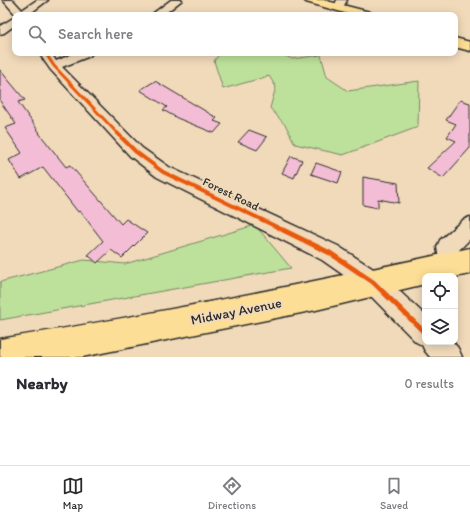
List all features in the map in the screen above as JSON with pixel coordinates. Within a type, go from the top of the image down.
[{"type":"main road","points":[[310,0],[340,4],[359,12]]},
{"type":"main road","points":[[458,43],[470,47]]},
{"type":"main road","name":"Midway Avenue","points":[[0,355],[73,343],[308,297],[460,263]]},
{"type":"street","points":[[8,0],[18,12]]},
{"type":"street","points":[[25,12],[43,0]]},
{"type":"street","points":[[160,12],[177,0]]},
{"type":"street","points":[[0,31],[12,22]]},
{"type":"street","points":[[49,60],[70,56]]},
{"type":"street","name":"Forest Road","points":[[49,60],[136,152],[163,172],[330,253],[373,282],[422,330]]},
{"type":"street","points":[[460,263],[448,247],[470,226]]},
{"type":"street","points":[[437,345],[449,357]]},
{"type":"green space","points":[[218,56],[286,56],[292,59],[321,56],[327,77],[348,91],[419,81],[418,127],[343,155],[295,144],[286,126],[270,108],[276,87],[269,76],[223,89],[214,61]]},
{"type":"green space","points":[[255,225],[291,268],[0,320],[0,282],[84,260],[125,264]]},
{"type":"building","points":[[0,70],[25,100],[18,102],[39,133],[66,167],[70,165],[121,224],[126,219],[147,233],[122,258],[111,250],[97,263],[88,255],[103,241],[43,167],[21,179],[9,160],[22,153],[5,128],[16,124],[0,101]]},
{"type":"building","points":[[155,81],[217,118],[214,121],[222,124],[214,133],[177,118],[163,110],[167,107],[140,90]]},
{"type":"building","points":[[460,100],[470,103],[470,148],[443,178],[427,168],[456,141],[447,137],[456,124],[446,120]]},
{"type":"building","points":[[249,130],[267,137],[257,150],[238,142]]},
{"type":"building","points":[[291,156],[302,160],[294,178],[282,173]]},
{"type":"building","points":[[316,163],[342,172],[338,183],[311,174]]},
{"type":"building","points":[[363,177],[398,183],[399,203],[378,199],[378,208],[363,205]]},
{"type":"cycle path","points":[[47,56],[54,66],[136,152],[163,172],[330,253],[373,282],[422,330]]}]
